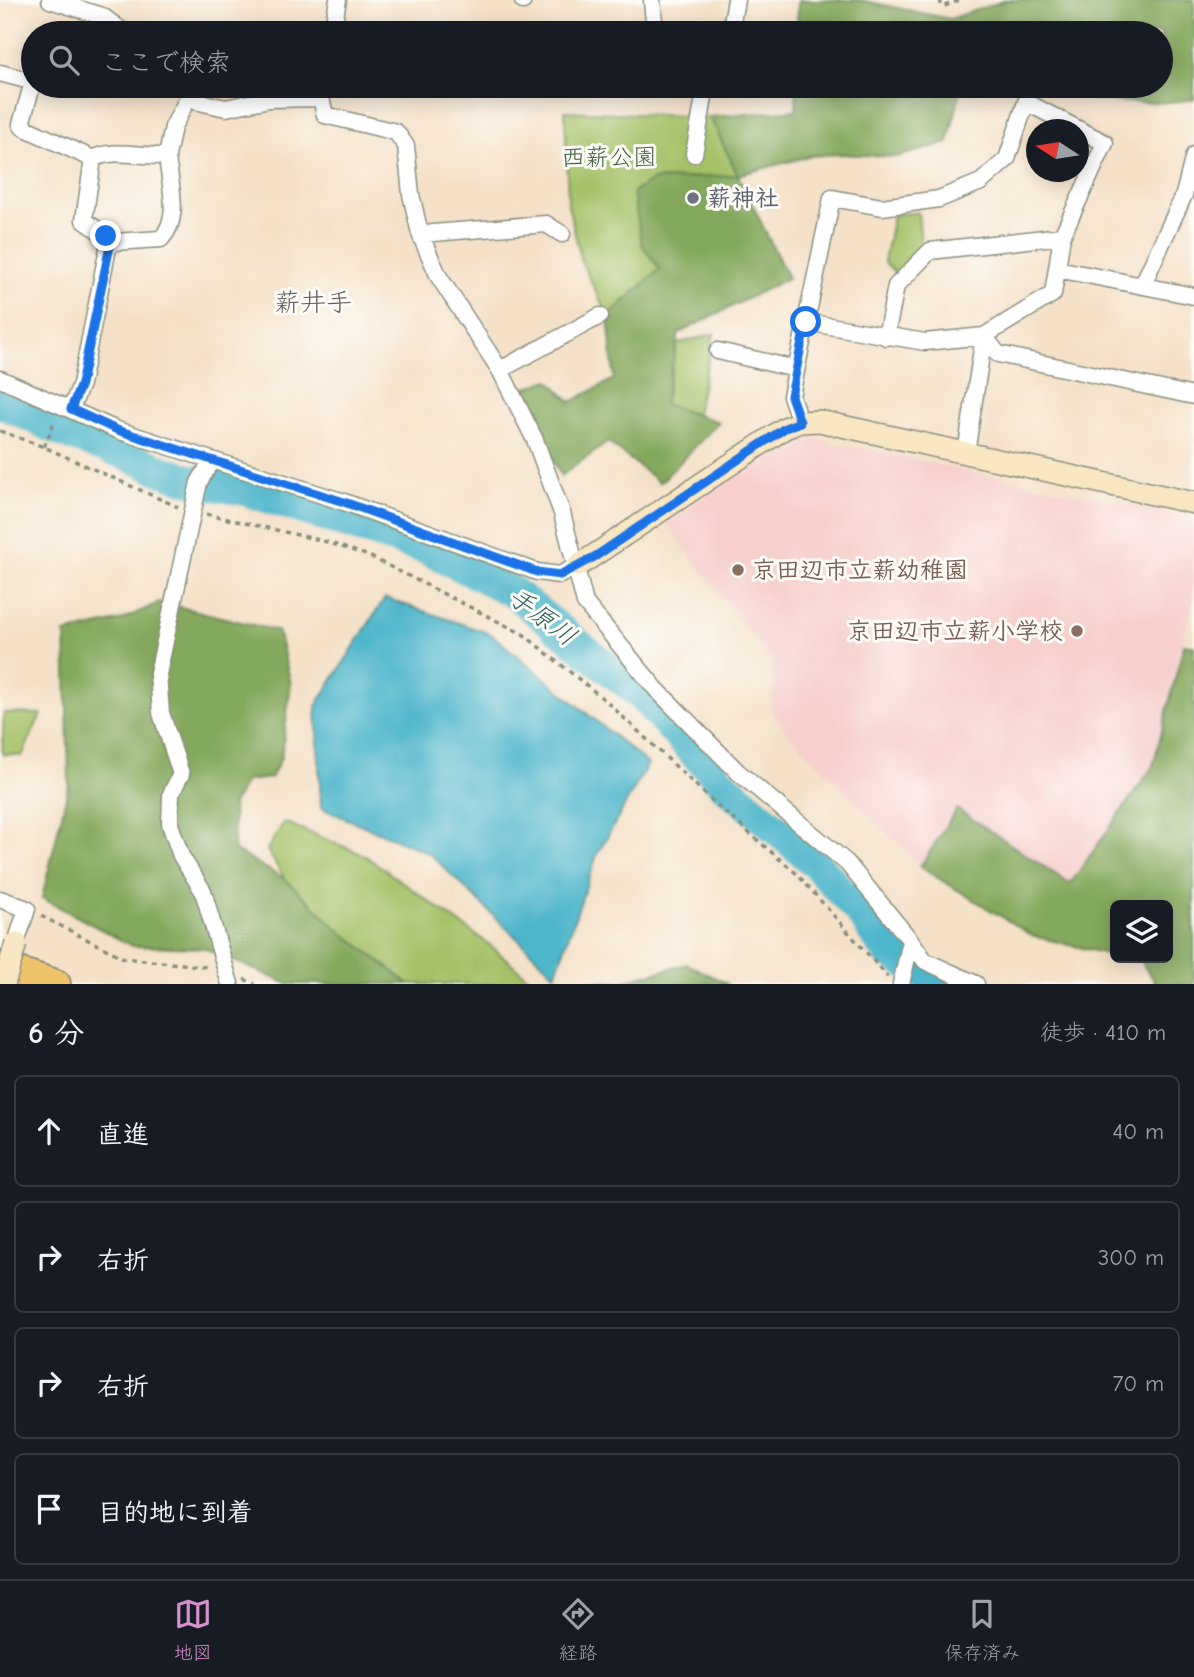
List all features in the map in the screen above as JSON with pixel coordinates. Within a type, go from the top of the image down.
[{"type":"highway","points":[[0,966],[56,984]]},
{"type":"highway","points":[[0,976],[24,984]]},
{"type":"street","points":[[50,0],[102,16],[109,21]]},
{"type":"street","points":[[334,21],[338,0]]},
{"type":"street","points":[[652,0],[654,21]]},
{"type":"street","points":[[732,21],[736,0]]},
{"type":"street","points":[[0,73],[21,79]]},
{"type":"street","points":[[29,98],[21,124],[23,127],[93,159]]},
{"type":"street","points":[[110,246],[114,242],[161,239],[171,228],[173,193],[167,156],[173,127],[185,98]]},
{"type":"street","points":[[193,98],[208,106],[226,108],[277,98]]},
{"type":"street","points":[[324,98],[325,115],[396,132],[406,146],[411,194],[420,234],[439,277],[500,370],[535,440],[578,566],[579,586],[585,603],[656,689],[738,772],[847,863],[925,961],[976,984]]},
{"type":"street","points":[[694,154],[704,98]]},
{"type":"street","points":[[800,422],[791,396],[796,369],[832,198],[882,207],[939,199],[981,182],[1007,159],[1026,102],[1105,143],[1062,236],[1053,294],[984,336],[925,342],[806,322]]},
{"type":"street","points":[[93,159],[107,152],[142,158],[167,156]]},
{"type":"street","points":[[1142,286],[1184,195],[1194,155]]},
{"type":"street","points":[[67,407],[81,384],[110,246],[106,236],[84,220],[93,159]]},
{"type":"street","points":[[420,234],[546,224],[562,234]]},
{"type":"street","points":[[886,337],[896,286],[930,251],[1062,236]]},
{"type":"street","points":[[1057,270],[1194,296]]},
{"type":"street","points":[[500,370],[600,316]]},
{"type":"street","points":[[984,336],[998,355],[1194,396]]},
{"type":"street","points":[[965,453],[984,336]]},
{"type":"street","points":[[718,351],[796,369]]},
{"type":"street","points":[[0,379],[117,430],[344,502],[537,572],[560,575],[578,566],[785,428],[800,422],[819,421],[1194,503]]},
{"type":"street","points":[[211,462],[200,482],[158,674],[161,713],[181,774],[171,794],[170,824],[181,856],[203,891],[227,976]]},
{"type":"street","points":[[0,899],[27,909],[4,984]]},
{"type":"street","points":[[899,983],[910,945]]},
{"type":"path","points":[[940,0],[942,7],[960,0]]},
{"type":"path","points":[[44,447],[67,407]]},
{"type":"path","points":[[0,431],[44,447],[172,506],[324,541],[369,556],[523,634],[606,701],[719,807],[797,874],[899,983]]},
{"type":"path","points":[[27,909],[124,958],[227,976],[255,984]]},
{"type":"shaded area","points":[[806,437],[1194,518],[1194,596],[1153,766],[1070,885],[957,809],[920,867],[786,731],[770,709],[774,680],[769,658],[667,524],[770,448],[787,439]]},
{"type":"green space","points":[[798,0],[860,0],[950,19],[1006,0],[1194,0],[1194,99],[1144,103],[1089,98],[1173,98],[1173,21],[797,21]]},
{"type":"green space","points":[[796,98],[959,98],[948,143],[897,157],[841,154],[810,156],[738,175],[710,117],[796,110]]},
{"type":"green space","name":"西薪公園","points":[[565,111],[710,117],[738,175],[653,180],[642,245],[660,269],[608,316],[582,263],[568,205]]},
{"type":"green space","points":[[738,175],[788,278],[679,333],[664,404],[719,422],[660,483],[608,442],[561,476],[520,390],[549,380],[571,402],[614,379],[608,316],[660,269],[642,245],[633,192],[653,180]]},
{"type":"green space","points":[[918,212],[922,256],[901,278],[884,262],[893,215]]},
{"type":"green space","points":[[714,334],[696,415],[664,404],[676,344]]},
{"type":"green space","points":[[160,602],[278,631],[291,684],[281,758],[271,778],[246,781],[233,804],[234,850],[285,879],[340,931],[409,984],[288,984],[204,948],[132,946],[42,898],[69,784],[65,633],[122,620]]},
{"type":"green space","points":[[1184,644],[1194,646],[1194,984],[1157,984],[1141,963],[1173,963],[1173,900],[1110,900],[1110,955],[1033,936],[920,867],[957,809],[1070,884],[1153,766]]},
{"type":"green space","points":[[4,713],[41,714],[22,756],[2,754]]},
{"type":"green space","points":[[284,822],[364,855],[486,942],[536,984],[409,984],[340,931],[285,879],[267,850]]},
{"type":"green space","points":[[687,964],[728,984],[536,984],[535,981],[620,982]]},
{"type":"water","points":[[385,598],[491,634],[648,764],[597,855],[555,975],[429,853],[321,808],[316,706]]},
{"type":"waterway","name":"手原川","points":[[0,402],[66,433],[162,471],[200,483],[245,490],[424,548],[513,592],[639,693],[723,784],[813,861],[860,912],[887,951],[941,984]]},
{"type":"place","name":"薪神社","points":[[693,198]]},
{"type":"place","name":"京田辺市立薪幼稚園","points":[[738,570]]},
{"type":"place","name":"京田辺市立薪小学校","points":[[1077,631]]},
{"type":"district","name":"薪井手","points":[[313,303]]},
{"type":"route","points":[[106,236],[110,246],[81,384],[71,409],[117,430],[211,462],[344,502],[537,572],[560,575],[596,556],[785,428],[800,422],[791,396],[806,322]]}]
